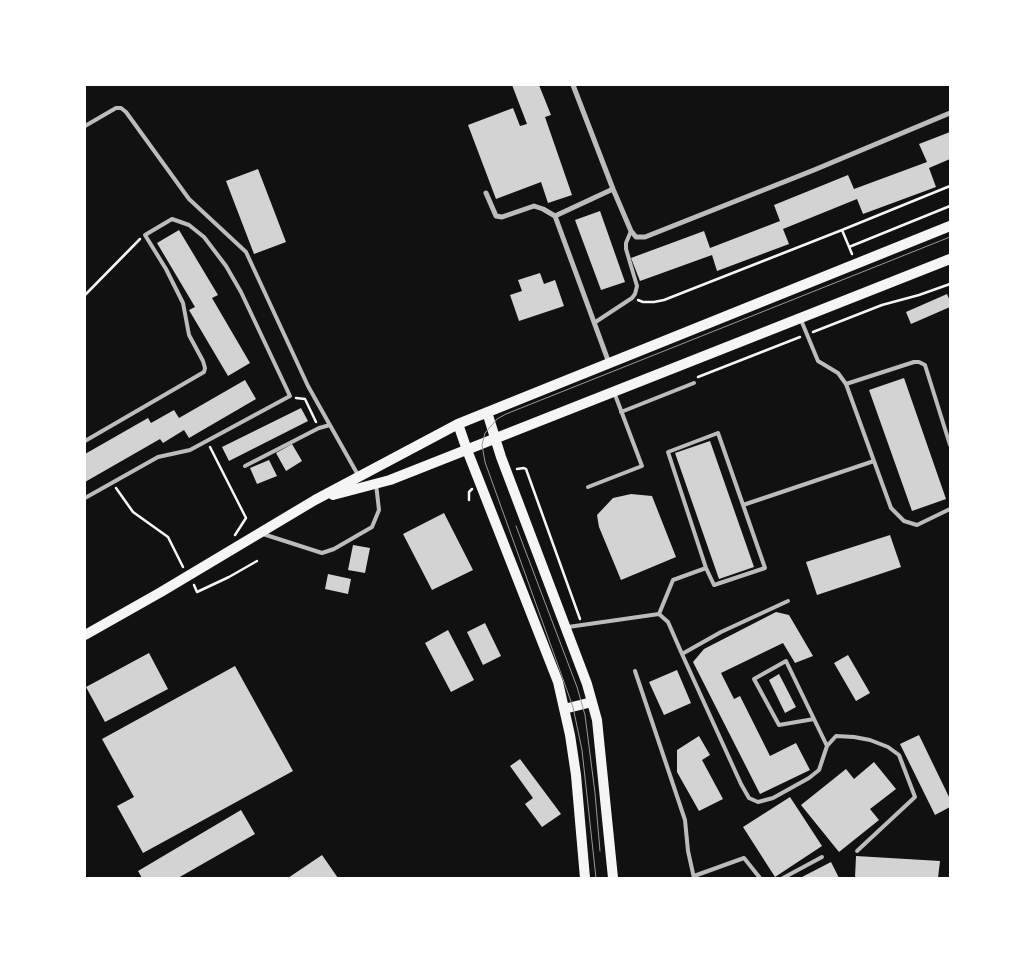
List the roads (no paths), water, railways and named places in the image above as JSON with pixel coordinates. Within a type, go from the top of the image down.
[{"type":"main road","points":[[85,635],[162,592],[315,500],[458,424],[950,226]]},
{"type":"main road","points":[[315,500],[390,480],[950,259]]},
{"type":"main road","points":[[487,412],[501,457],[566,628],[597,720],[613,878]]},
{"type":"main road","points":[[458,424],[558,682],[576,775],[585,878]]},
{"type":"main road","points":[[564,709],[592,702]]},
{"type":"street","points":[[573,85],[614,190],[631,231],[636,238],[645,237],[814,170],[950,113]]},
{"type":"street","points":[[555,216],[614,190]]},
{"type":"street","points":[[486,193],[496,216],[502,217],[534,206],[555,216],[608,363]]},
{"type":"lane","points":[[85,126],[116,108],[121,108],[126,112],[189,199],[246,252],[308,386],[359,476]]},
{"type":"lane","points":[[85,441],[204,372],[203,361],[189,335],[183,303],[166,269],[144,235],[172,219],[190,224],[204,237],[226,266],[290,396],[190,450],[158,457],[85,498]]},
{"type":"lane","points":[[594,323],[636,294],[637,286],[626,249],[626,243],[631,231]]},
{"type":"lane","points":[[800,318],[818,361],[838,373],[846,384],[891,508],[904,522],[917,525],[950,509]]},
{"type":"lane","points":[[846,384],[914,362],[925,365],[950,445]]},
{"type":"lane","points":[[621,412],[694,383]]},
{"type":"lane","points":[[588,487],[642,466],[614,392]]},
{"type":"lane","points":[[245,466],[319,428],[330,425]]},
{"type":"lane","points":[[718,433],[766,568],[714,585],[706,568],[668,452],[718,433]]},
{"type":"lane","points":[[743,505],[874,461]]},
{"type":"lane","points":[[259,533],[322,553],[334,549],[372,527],[379,510],[376,484]]},
{"type":"lane","points":[[659,614],[673,580],[706,568]]},
{"type":"lane","points":[[682,654],[721,632],[788,601]]},
{"type":"lane","points":[[566,628],[659,614]]},
{"type":"lane","points":[[659,614],[668,622],[749,798],[758,802],[772,798],[809,778],[819,770],[827,746],[836,736],[854,736],[888,747],[899,755],[915,798],[857,851]]},
{"type":"lane","points":[[814,719],[779,725],[754,679],[786,662],[814,719],[827,746]]},
{"type":"lane","points":[[635,671],[685,820],[688,851],[694,877],[744,858],[760,878]]},
{"type":"lane","points":[[783,878],[822,857]]},
{"type":"tram line","points":[[596,878],[582,750],[573,707],[485,462],[482,445],[485,433],[497,419],[506,414],[950,237]]},
{"type":"tram line","points":[[516,526],[577,687],[585,715],[600,851]]}]
